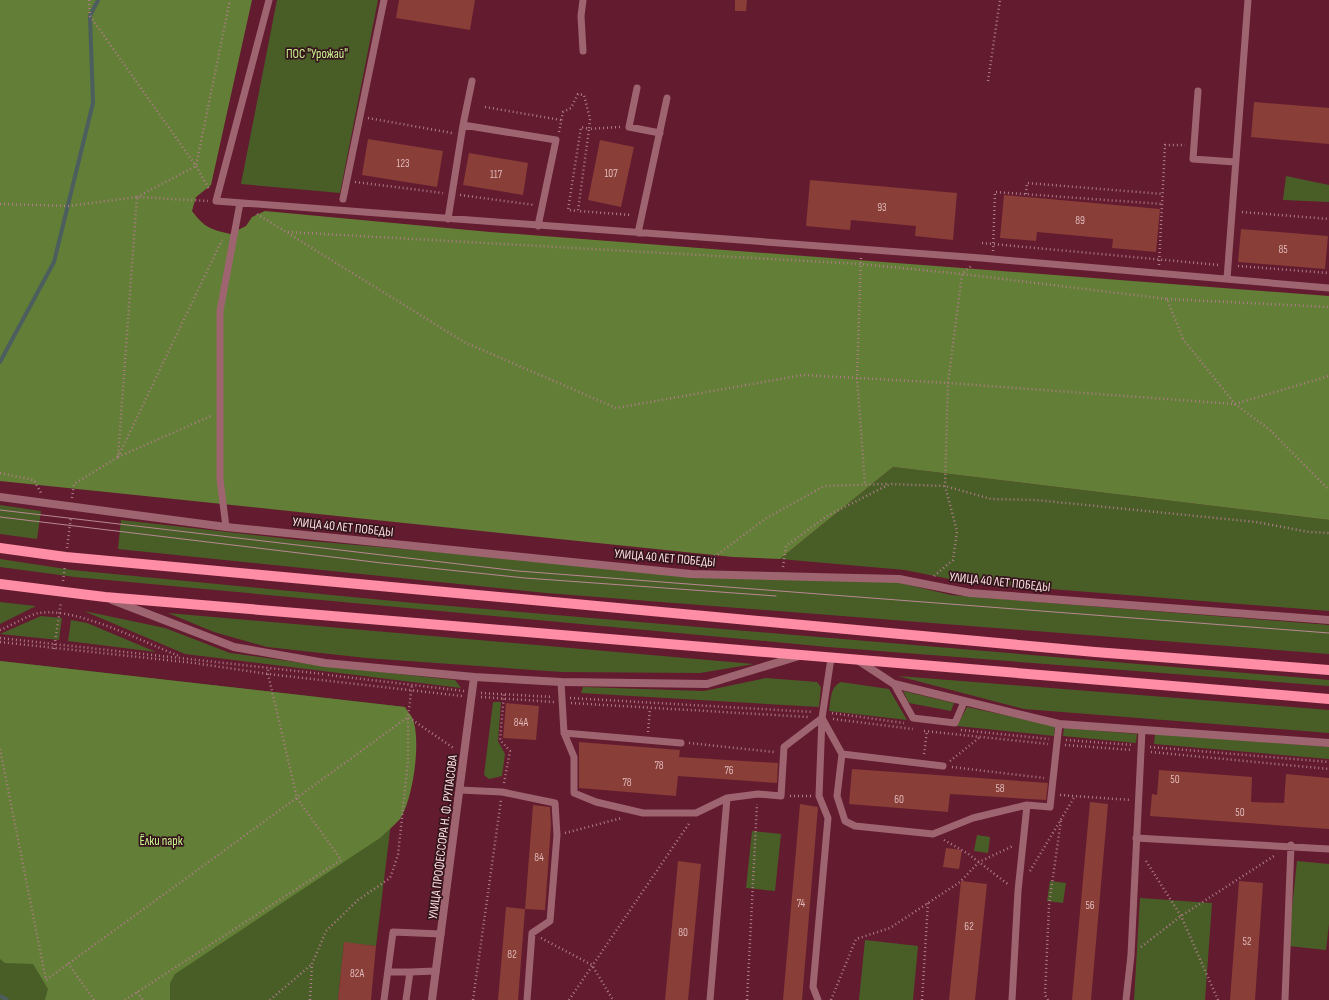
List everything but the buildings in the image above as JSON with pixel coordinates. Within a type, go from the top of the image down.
[{"type":"main road","points":[[0,548],[74,558],[1064,649],[1329,670]]},
{"type":"main road","points":[[0,584],[105,597],[858,661],[1329,699]]},
{"type":"street","name":"УЛИЦА 40 ЛЕТ ПОБЕДЫ","points":[[0,497],[226,526],[691,574],[899,579],[970,593],[1329,620]]},
{"type":"street","points":[[105,597],[234,646],[325,663],[474,677],[561,682],[707,684],[802,656]]},
{"type":"street","points":[[858,661],[894,684],[1059,724],[1329,743]]},
{"type":"street","name":"УЛИЦА ПРОФЕССОРА Н. Ф. РУПАСОВА","points":[[432,1000],[474,677]]},
{"type":"lane","points":[[269,0],[216,201],[981,258],[1329,288]]},
{"type":"lane","points":[[343,198],[384,0]]},
{"type":"lane","points":[[583,0],[581,16],[583,51]]},
{"type":"lane","points":[[1227,279],[1248,0]]},
{"type":"lane","points":[[448,219],[472,81]]},
{"type":"lane","points":[[637,88],[629,127],[660,133]]},
{"type":"lane","points":[[1198,91],[1193,158],[1235,162]]},
{"type":"lane","points":[[638,233],[667,98]]},
{"type":"lane","points":[[463,126],[556,140],[538,226]]},
{"type":"lane","points":[[226,526],[220,479],[220,311],[240,203]]},
{"type":"lane","points":[[818,1000],[813,987],[828,818],[819,796],[822,715],[831,658]]},
{"type":"lane","points":[[561,682],[564,733],[574,757],[574,793],[596,802],[643,813],[696,813],[727,798],[758,794],[782,796],[784,747],[822,715]]},
{"type":"lane","points":[[894,684],[913,718],[955,723],[964,702]]},
{"type":"lane","points":[[822,715],[842,754],[837,796],[845,821],[855,826],[933,834],[973,818],[1028,805],[1050,806],[1059,724]]},
{"type":"lane","points":[[1126,1000],[1131,955],[1142,730]]},
{"type":"lane","points":[[564,733],[685,743]]},
{"type":"lane","points":[[842,754],[944,766]]},
{"type":"lane","points":[[460,790],[502,792],[555,803],[557,835],[550,921],[532,933],[527,1000]]},
{"type":"lane","points":[[710,1000],[727,798]]},
{"type":"lane","points":[[1012,1000],[1018,891],[1028,805]]},
{"type":"lane","points":[[1136,841],[1291,845],[1329,849]]},
{"type":"lane","points":[[1285,1000],[1291,845]]},
{"type":"lane","points":[[384,1000],[392,932],[441,934]]},
{"type":"lane","points":[[388,972],[436,972]]},
{"type":"lane","points":[[406,1000],[410,972]]},
{"type":"path","points":[[89,0],[90,16],[196,166],[216,201]]},
{"type":"path","points":[[196,166],[230,0]]},
{"type":"path","points":[[988,81],[1000,0]]},
{"type":"path","points":[[556,140],[563,112],[571,108],[578,94],[584,95],[590,119],[578,211]]},
{"type":"path","points":[[485,106],[562,120]]},
{"type":"path","points":[[629,127],[581,128],[568,210],[637,215]]},
{"type":"path","points":[[1158,273],[1165,145],[1194,145]]},
{"type":"path","points":[[137,197],[196,166]]},
{"type":"path","points":[[1026,194],[1027,183],[1163,194]]},
{"type":"path","points":[[992,260],[995,192],[1162,204]]},
{"type":"path","points":[[118,457],[137,197]]},
{"type":"path","points":[[0,204],[68,206],[137,197],[216,201]]},
{"type":"path","points":[[240,203],[464,342],[616,408],[803,375],[948,382],[1235,404],[1329,376]]},
{"type":"path","points":[[1242,212],[1329,219]]},
{"type":"path","points":[[286,232],[861,264],[962,274],[1167,299],[1329,307]]},
{"type":"path","points":[[118,457],[223,239]]},
{"type":"path","points":[[982,243],[1228,266],[1329,273]]},
{"type":"path","points":[[861,250],[858,377],[865,485]]},
{"type":"path","points":[[925,584],[953,560],[957,531],[945,486],[948,382],[962,274],[981,258]]},
{"type":"path","points":[[1167,299],[1183,339],[1235,404],[1270,430],[1329,490]]},
{"type":"path","points":[[71,507],[74,484],[118,457],[220,413]]},
{"type":"path","points":[[0,473],[34,480],[47,504]]},
{"type":"path","points":[[782,576],[786,546],[827,516],[890,484]]},
{"type":"path","points":[[691,574],[765,519],[824,486],[890,484],[945,486],[991,499],[1036,500],[1256,522],[1309,532],[1329,533]]},
{"type":"path","points":[[0,630],[39,613],[59,614],[88,619],[194,663]]},
{"type":"path","points":[[54,649],[59,614]]},
{"type":"path","points":[[0,638],[412,685],[503,699],[562,700],[822,715],[908,723]]},
{"type":"path","points":[[0,642],[194,663],[268,674],[412,690],[472,694],[504,694],[650,708],[822,715],[979,738],[1057,742],[1329,762]]},
{"type":"path","points":[[125,1000],[341,860],[297,798],[268,674],[268,668]]},
{"type":"path","points":[[310,1000],[312,964],[326,931],[358,900],[390,878],[398,855],[408,761],[408,717],[412,685]]},
{"type":"path","points":[[473,1000],[502,792],[510,751],[500,740],[504,694]]},
{"type":"path","points":[[648,739],[650,708]]},
{"type":"path","points":[[0,749],[46,980],[408,717]]},
{"type":"path","points":[[408,717],[464,755]]},
{"type":"path","points":[[954,729],[1057,742],[1141,748],[1329,769]]},
{"type":"path","points":[[923,764],[927,731]]},
{"type":"path","points":[[944,766],[979,738]]},
{"type":"path","points":[[685,743],[784,753]]},
{"type":"path","points":[[953,768],[1053,779]]},
{"type":"path","points":[[747,1000],[758,794]]},
{"type":"path","points":[[782,796],[819,796]]},
{"type":"path","points":[[1064,796],[1139,801]]},
{"type":"path","points":[[933,834],[967,853],[1018,891],[1075,796]]},
{"type":"path","points":[[557,835],[643,813]]},
{"type":"path","points":[[569,1000],[696,813]]},
{"type":"path","points":[[1048,1000],[1045,995],[1050,905],[1061,819]]},
{"type":"path","points":[[831,1000],[856,939],[890,928],[960,882],[979,862],[1024,841]]},
{"type":"path","points":[[1136,841],[1181,916],[1218,1000]]},
{"type":"path","points":[[1131,955],[1181,916],[1291,845]]},
{"type":"path","points":[[922,1000],[928,902]]},
{"type":"path","points":[[532,933],[592,965],[613,1000]]},
{"type":"path","points":[[68,963],[94,1000]]},
{"type":"path","points":[[270,1000],[312,964]]},
{"type":"path","points":[[137,992],[143,1000]]},
{"type":"green space","points":[[0,0],[252,0],[211,185],[196,197],[192,211],[208,227],[230,234],[246,226],[252,217],[265,211],[490,232],[1329,296],[1329,520],[893,467],[780,559],[733,557],[0,481]]},
{"type":"green space","name":"ПОС \"Урожай\"","points":[[277,0],[378,0],[340,193],[241,184]]},
{"type":"green space","points":[[1286,176],[1329,185],[1329,202],[1283,200]]},
{"type":"green space","points":[[893,467],[1329,520],[1329,611],[964,582],[905,570],[780,559]]},
{"type":"green space","points":[[0,505],[41,511],[37,539],[0,534]]},
{"type":"green space","points":[[121,520],[298,540],[691,574],[780,572],[896,582],[951,595],[1329,625],[1329,654],[546,593],[118,549]]},
{"type":"green space","points":[[0,559],[72,570],[414,603],[1329,680],[1329,686],[828,647],[75,577],[0,567]]},
{"type":"green space","points":[[0,602],[36,606],[0,624]]},
{"type":"green space","points":[[84,611],[165,628],[230,653],[324,666],[455,680],[461,688],[185,654]]},
{"type":"green space","points":[[168,613],[754,664],[700,673],[562,672],[366,658],[267,647],[214,632]]},
{"type":"green space","points":[[41,616],[62,618],[59,640],[0,634]]},
{"type":"green space","points":[[71,620],[87,623],[156,652],[68,641]]},
{"type":"green space","name":"Ёлки парк","points":[[0,661],[405,707],[376,946],[344,943],[338,1000],[0,1000]]},
{"type":"green space","name":"Ёлки парк","points":[[0,661],[405,707],[412,717],[415,727],[416,753],[415,769],[405,810],[400,819],[380,838],[175,974],[170,983],[170,1000],[45,1000],[48,989],[33,964],[5,963],[0,959]]},
{"type":"green space","points":[[898,676],[1329,710],[1329,733],[1024,709]]},
{"type":"green space","points":[[766,678],[817,682],[821,687],[819,707],[581,693],[583,687],[704,691]]},
{"type":"green space","points":[[841,682],[889,689],[907,720],[829,711],[833,690],[837,684]]},
{"type":"green space","points":[[903,691],[954,703],[951,711],[909,703]]},
{"type":"green space","points":[[493,702],[501,702],[498,741],[505,754],[502,776],[489,779],[484,775]]},
{"type":"green space","points":[[967,707],[1055,726],[1054,736],[957,726]]},
{"type":"green space","points":[[1064,728],[1137,734],[1136,743],[1063,736]]},
{"type":"green space","points":[[1155,734],[1329,747],[1329,759],[1154,744]]},
{"type":"green space","points":[[752,831],[781,834],[775,891],[746,888]]},
{"type":"green space","points":[[977,835],[990,837],[988,853],[974,851]]},
{"type":"green space","points":[[1297,861],[1329,864],[1329,924],[1326,950],[1288,946]]},
{"type":"green space","points":[[1050,881],[1066,883],[1063,903],[1047,901]]},
{"type":"green space","points":[[1140,898],[1212,903],[1205,1000],[1134,1000]]},
{"type":"green space","points":[[865,940],[918,946],[913,1000],[859,1000]]},
{"type":"waterway","points":[[0,362],[54,262],[93,103],[90,16],[98,0]]},
{"type":"waterway","points":[[0,996],[7,1000]]},
{"type":"tram line","points":[[0,510],[518,571],[1329,633]]},
{"type":"tram line","points":[[0,517],[382,563],[525,578],[776,596]]}]
